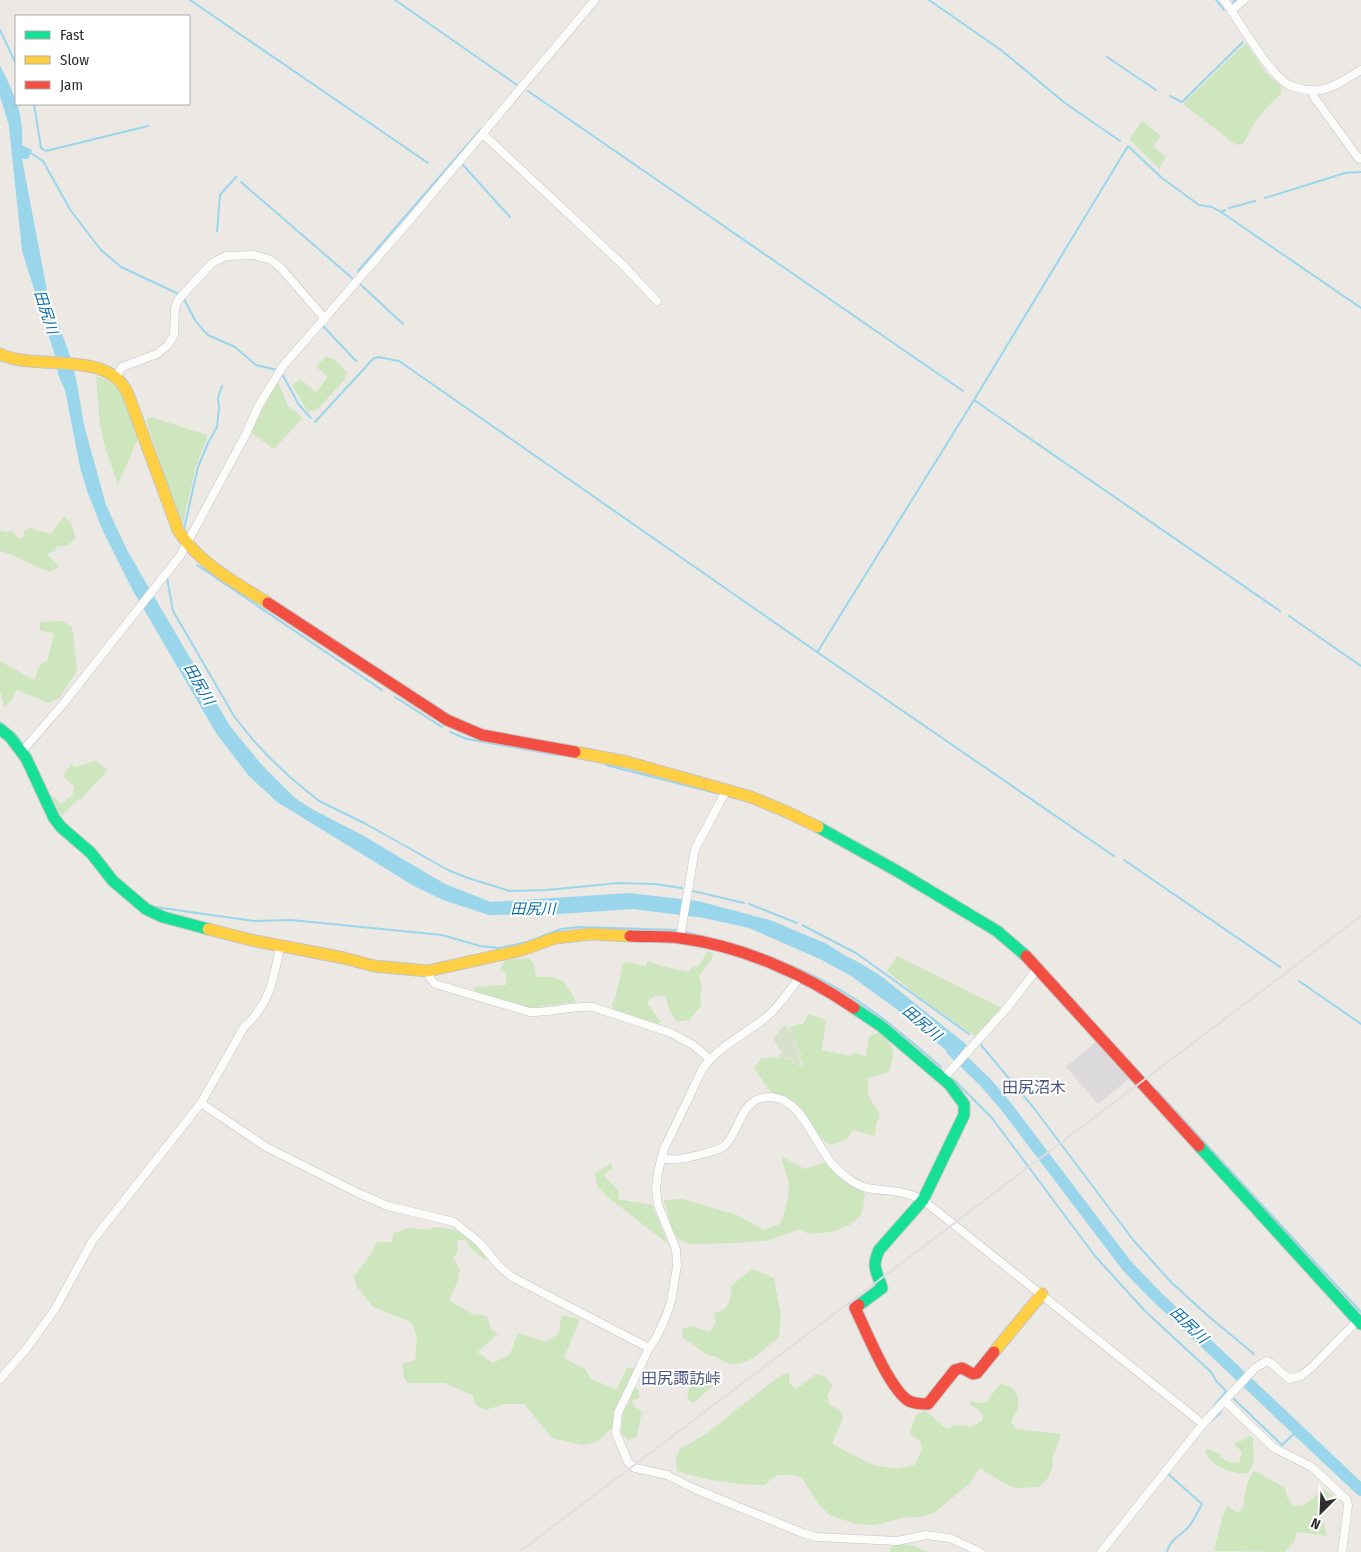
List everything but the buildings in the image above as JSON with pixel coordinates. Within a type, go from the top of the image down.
[{"type":"street","points":[[24,749],[63,704],[180,556],[283,366],[483,134],[595,0]]},
{"type":"street","points":[[1224,0],[1270,67],[1289,85],[1322,90],[1361,70]]},
{"type":"street","points":[[1232,10],[1244,0]]},
{"type":"street","points":[[1312,90],[1314,97],[1359,159],[1361,158]]},
{"type":"street","points":[[483,134],[584,227],[657,300]]},
{"type":"street","points":[[116,378],[122,367],[156,354],[168,346],[174,336],[175,308],[178,300],[212,263],[226,256],[254,255],[271,260],[281,268],[325,319]]},
{"type":"street","points":[[0,354],[19,360],[86,365],[103,370],[116,378],[125,387],[131,401],[178,530],[186,543],[215,569],[447,720],[482,735],[627,762],[751,797],[787,812],[897,870],[997,931],[1015,945],[1038,968],[1359,1322],[1312,1368],[1301,1376],[1289,1379],[1271,1363],[1266,1361],[1255,1368],[1203,1424],[1101,1552]]},
{"type":"street","points":[[0,729],[24,749],[54,818],[91,853],[113,881],[140,905],[162,917],[280,946],[388,968],[428,971],[522,950],[555,938],[574,934],[591,934],[680,938],[729,949],[773,964],[800,977],[847,1003],[947,1074],[949,1084],[964,1104],[964,1115],[923,1200],[876,1257],[874,1270],[882,1288],[855,1308],[894,1386],[907,1400],[915,1404],[928,1404],[955,1370],[962,1368],[973,1374],[977,1373],[1042,1294]]},
{"type":"street","points":[[680,938],[695,849],[726,790]]},
{"type":"street","points":[[0,1379],[27,1348],[55,1309],[93,1240],[201,1103],[244,1027],[254,1018],[271,989],[280,946]]},
{"type":"street","points":[[947,1074],[1006,1009],[1038,968]]},
{"type":"street","points":[[428,971],[430,978],[435,984],[530,1012],[583,1006],[593,1007],[671,1033],[693,1045],[710,1059]]},
{"type":"street","points":[[800,977],[765,1018],[723,1047],[703,1068],[661,1158],[656,1190],[660,1212],[676,1250],[677,1266],[673,1293],[656,1338],[649,1348],[618,1413],[616,1433],[628,1462],[635,1468],[667,1475],[694,1489],[817,1538],[897,1541],[926,1535],[950,1538],[980,1552]]},
{"type":"street","points":[[661,1158],[676,1160],[718,1150],[728,1141],[746,1108],[770,1097],[790,1103],[833,1165],[847,1177],[862,1186],[911,1194],[923,1200],[1203,1424]]},
{"type":"street","points":[[201,1103],[266,1146],[360,1194],[388,1206],[454,1222],[480,1243],[499,1266],[512,1277],[649,1348]]},
{"type":"street","points":[[1225,1401],[1274,1448],[1312,1467],[1346,1500],[1348,1506],[1342,1552]]},
{"type":"shaded area","points":[[1097,1041],[1130,1078],[1098,1104],[1066,1067]]},
{"type":"green space","points":[[1246,43],[1266,73],[1281,86],[1281,94],[1260,116],[1244,143],[1236,145],[1184,105],[1184,102]]},
{"type":"green space","points":[[1142,121],[1161,136],[1153,146],[1166,157],[1159,169],[1130,140]]},
{"type":"green space","points":[[326,356],[335,360],[347,372],[345,379],[318,409],[308,412],[292,385],[300,379],[316,392],[328,377],[316,367]]},
{"type":"green space","points":[[96,376],[106,380],[121,392],[129,407],[139,436],[118,485],[105,447],[100,425]]},
{"type":"green space","points":[[278,381],[288,406],[303,418],[274,449],[250,432]]},
{"type":"green space","points":[[150,417],[208,435],[196,466],[183,523],[179,519],[146,420]]},
{"type":"green space","points":[[64,516],[71,523],[76,538],[67,546],[57,546],[55,551],[47,554],[59,566],[50,572],[0,551],[0,530],[11,531],[19,538],[24,537],[24,531],[30,527],[51,534]]},
{"type":"green space","points":[[61,621],[72,626],[77,671],[59,698],[49,703],[17,690],[11,701],[4,707],[0,691],[0,661],[34,680],[40,665],[48,660],[54,633],[40,631],[40,622]]},
{"type":"green space","points":[[95,761],[108,770],[81,799],[77,800],[61,816],[50,798],[52,796],[61,804],[73,795],[74,786],[63,776],[71,764],[76,767]]},
{"type":"green space","points":[[708,951],[713,953],[712,959],[699,976],[701,1006],[689,1020],[677,1022],[668,1007],[666,996],[655,996],[647,1003],[661,1022],[658,1024],[614,1010],[612,1005],[616,996],[623,963],[628,962],[646,966],[648,961],[688,972],[694,966],[698,967]]},
{"type":"green space","points":[[897,956],[1002,1008],[975,1036],[922,999],[887,971]]},
{"type":"green space","points":[[529,958],[534,965],[536,977],[557,978],[565,984],[576,1002],[528,1008],[475,992],[473,987],[506,985],[506,973],[500,970],[505,960]]},
{"type":"green space","points":[[808,1014],[826,1020],[822,1050],[850,1056],[854,1053],[866,1056],[869,1036],[881,1032],[889,1042],[893,1055],[889,1072],[868,1078],[868,1095],[880,1115],[876,1125],[875,1136],[853,1130],[847,1139],[832,1145],[826,1142],[817,1133],[802,1110],[791,1101],[779,1097],[771,1091],[754,1067],[762,1058],[784,1058],[792,1060],[800,1067],[803,1062],[800,1059],[801,1053],[795,1046],[797,1042],[789,1027],[804,1023]]},
{"type":"green space","points":[[784,1025],[793,1034],[796,1042],[794,1045],[800,1053],[799,1059],[801,1062],[799,1066],[789,1058],[780,1058],[778,1056],[782,1052],[773,1039]]},
{"type":"green space","points":[[782,1157],[805,1169],[825,1162],[843,1180],[865,1193],[862,1214],[850,1225],[831,1232],[809,1234],[799,1229],[771,1240],[689,1244],[674,1237],[664,1200],[682,1199],[737,1215],[764,1230],[780,1224],[789,1192]]},
{"type":"green space","points":[[612,1163],[612,1169],[603,1175],[619,1191],[618,1199],[652,1205],[668,1244],[610,1199],[597,1186],[595,1173]]},
{"type":"green space","points":[[435,1227],[460,1232],[471,1239],[488,1257],[485,1260],[470,1248],[466,1240],[457,1240],[458,1251],[453,1258],[460,1269],[458,1281],[449,1300],[474,1315],[480,1314],[488,1317],[490,1328],[498,1334],[477,1352],[493,1363],[510,1354],[518,1333],[546,1342],[558,1334],[562,1315],[580,1319],[564,1358],[586,1370],[590,1378],[616,1390],[627,1368],[635,1368],[615,1411],[612,1428],[597,1442],[582,1445],[552,1438],[524,1404],[505,1404],[485,1410],[476,1405],[472,1395],[444,1383],[408,1383],[404,1378],[402,1364],[415,1360],[417,1337],[411,1322],[373,1307],[357,1287],[354,1276],[367,1260],[377,1242],[392,1242],[393,1233],[410,1228],[428,1230]]},
{"type":"green space","points":[[752,1269],[774,1278],[781,1316],[779,1337],[749,1360],[733,1364],[724,1362],[716,1356],[709,1356],[683,1338],[682,1329],[691,1326],[709,1332],[711,1330],[715,1324],[714,1313],[724,1309],[729,1304],[732,1285]]},
{"type":"green space","points":[[697,1370],[711,1377],[714,1385],[693,1403],[687,1399],[688,1383]]},
{"type":"green space","points":[[789,1372],[789,1383],[796,1389],[816,1374],[824,1376],[833,1385],[827,1395],[829,1404],[840,1410],[843,1418],[832,1444],[873,1465],[896,1469],[914,1465],[922,1451],[921,1442],[910,1434],[915,1416],[924,1411],[947,1429],[959,1425],[971,1427],[982,1421],[983,1416],[980,1411],[969,1404],[972,1401],[978,1403],[986,1402],[1000,1384],[1009,1386],[1015,1391],[1018,1398],[1017,1409],[1011,1422],[1016,1429],[1061,1434],[1053,1457],[1052,1468],[1048,1478],[1039,1487],[1016,1488],[1005,1484],[980,1468],[970,1483],[934,1513],[919,1517],[900,1518],[873,1525],[856,1524],[829,1515],[817,1502],[802,1478],[795,1475],[778,1475],[765,1485],[754,1485],[699,1477],[677,1471],[676,1459],[679,1450],[707,1433],[778,1377]]},
{"type":"green space","points":[[633,1388],[639,1389],[639,1398],[632,1401],[635,1407],[642,1411],[637,1436],[629,1440],[621,1433],[623,1412],[629,1403]]},
{"type":"green space","points":[[1248,1436],[1253,1437],[1254,1455],[1253,1463],[1248,1473],[1229,1471],[1216,1465],[1207,1456],[1205,1451],[1207,1449],[1220,1454],[1220,1457],[1227,1462],[1239,1463],[1242,1452],[1234,1444]]},
{"type":"green space","points":[[1254,1470],[1285,1488],[1287,1497],[1294,1506],[1303,1506],[1324,1489],[1333,1497],[1322,1516],[1327,1536],[1297,1532],[1294,1542],[1285,1552],[1214,1551],[1227,1506],[1238,1513],[1243,1507],[1246,1488]]},
{"type":"green space","points":[[911,1545],[928,1552],[889,1552],[892,1546]]},
{"type":"water","points":[[0,65],[14,95],[15,105],[17,105],[20,113],[22,145],[32,150],[28,159],[22,159],[47,290],[71,359],[84,425],[106,505],[128,552],[230,726],[261,764],[295,798],[312,809],[362,835],[445,884],[491,902],[629,893],[698,901],[770,920],[825,943],[881,976],[967,1045],[955,1058],[906,1016],[851,976],[822,960],[749,928],[704,918],[633,909],[560,914],[489,915],[443,900],[414,886],[277,802],[249,776],[216,733],[132,589],[103,531],[87,491],[80,467],[65,390],[58,375],[56,359],[22,251],[9,126],[0,96]]},
{"type":"waterway","points":[[190,0],[428,163]]},
{"type":"waterway","points":[[395,0],[517,85]]},
{"type":"waterway","points":[[929,0],[1001,50],[1065,103],[1120,141]]},
{"type":"waterway","points":[[1216,0],[1224,10]]},
{"type":"waterway","points":[[0,30],[15,62]]},
{"type":"waterway","points":[[1170,96],[1182,102],[1243,42]]},
{"type":"waterway","points":[[1107,57],[1156,90]]},
{"type":"waterway","points":[[528,91],[963,391]]},
{"type":"waterway","points":[[34,105],[41,148],[46,151],[148,126]]},
{"type":"waterway","points":[[358,271],[481,129]]},
{"type":"waterway","points":[[818,651],[974,400],[1128,146],[1162,178],[1199,205],[1212,207],[1221,212],[1225,210]]},
{"type":"waterway","points":[[29,152],[43,161],[71,211],[101,250],[121,267],[181,295]]},
{"type":"waterway","points":[[463,165],[510,217]]},
{"type":"waterway","points":[[1265,198],[1345,173],[1361,172]]},
{"type":"waterway","points":[[217,231],[220,195],[236,177]]},
{"type":"waterway","points":[[241,182],[352,278]]},
{"type":"waterway","points":[[1229,208],[1255,201]]},
{"type":"waterway","points":[[1221,212],[1361,308]]},
{"type":"waterway","points":[[360,284],[403,324]]},
{"type":"waterway","points":[[184,299],[195,320],[208,335],[235,347],[256,365],[277,370]]},
{"type":"waterway","points":[[323,326],[356,361]]},
{"type":"waterway","points":[[315,422],[373,359],[378,357],[399,361],[1114,856]]},
{"type":"waterway","points":[[281,372],[299,405],[311,418]]},
{"type":"waterway","points":[[184,529],[198,467],[217,427],[218,398],[222,386]]},
{"type":"waterway","points":[[974,400],[1280,611]]},
{"type":"waterway","points":[[197,565],[382,690]]},
{"type":"waterway","points":[[167,578],[173,611],[234,716],[271,759],[319,801],[366,824],[448,870],[510,891],[547,890],[618,883],[654,884],[682,888]]},
{"type":"waterway","points":[[1289,616],[1361,666]]},
{"type":"waterway","points":[[395,697],[442,727]]},
{"type":"waterway","points":[[0,722],[20,740]]},
{"type":"waterway","points":[[450,732],[467,739],[557,755]]},
{"type":"waterway","points":[[606,765],[716,793]]},
{"type":"waterway","points":[[1124,860],[1280,967]]},
{"type":"waterway","points":[[693,891],[744,903]]},
{"type":"waterway","points":[[749,904],[797,923]]},
{"type":"waterway","points":[[155,907],[254,921],[291,920],[442,935],[480,946],[500,948],[527,942],[561,929],[580,927],[676,930]]},
{"type":"waterway","points":[[802,925],[856,953],[969,1034]]},
{"type":"waterway","points":[[685,932],[755,951],[822,980],[874,1012],[941,1067]]},
{"type":"waterway","points":[[1299,981],[1361,1024]]},
{"type":"waterway","points":[[981,1045],[1033,1107],[1134,1241],[1171,1282],[1254,1354]]},
{"type":"waterway","name":"田尻川","points":[[952,1050],[986,1083],[1005,1105],[1127,1266],[1156,1296],[1361,1490]]},
{"type":"waterway","points":[[954,1080],[992,1118],[1095,1256],[1145,1311],[1211,1372],[1226,1391],[1214,1406],[1216,1407]]},
{"type":"waterway","points":[[1156,1090],[1361,1312]]},
{"type":"waterway","points":[[1234,1399],[1282,1445],[1298,1430]]},
{"type":"waterway","points":[[1211,1421],[1221,1412]]},
{"type":"waterway","points":[[1167,1473],[1202,1504],[1190,1525],[1171,1543],[1167,1552]]},
{"type":"railway","points":[[519,1552],[1361,916]]},
{"type":"traffic: fast","points":[[0,729],[10,737],[26,758],[54,818],[61,827],[91,853],[113,881],[146,909],[163,917],[208,929]]},
{"type":"traffic: fast","points":[[818,827],[897,871],[997,931],[1026,956]]},
{"type":"traffic: fast","points":[[854,1008],[881,1026],[949,1084],[964,1104],[964,1115],[923,1200],[879,1250],[875,1265],[882,1288],[859,1305]]},
{"type":"traffic: fast","points":[[1199,1146],[1361,1324]]},
{"type":"traffic: slow","points":[[0,354],[15,359],[88,366],[105,371],[118,380],[128,394],[178,530],[186,542],[218,571],[268,603]]},
{"type":"traffic: slow","points":[[575,752],[627,762],[751,797],[818,827]]},
{"type":"traffic: slow","points":[[208,929],[374,966],[428,971],[522,950],[555,938],[591,934],[630,936]]},
{"type":"traffic: slow","points":[[994,1352],[1042,1294]]},
{"type":"traffic: jam","points":[[268,603],[447,720],[482,735],[575,752]]},
{"type":"traffic: jam","points":[[630,936],[680,938],[726,947],[748,954],[814,983],[854,1008]]},
{"type":"traffic: jam","points":[[1026,956],[1199,1146]]},
{"type":"traffic: jam","points":[[859,1305],[855,1308],[886,1372],[901,1394],[911,1402],[928,1404],[955,1370],[962,1368],[973,1374],[977,1373],[994,1352]]},
{"type":"district","name":"田尻沼木","points":[[1034,1087]]},
{"type":"district","name":"田尻諏訪峠","points":[[681,1378]]}]
